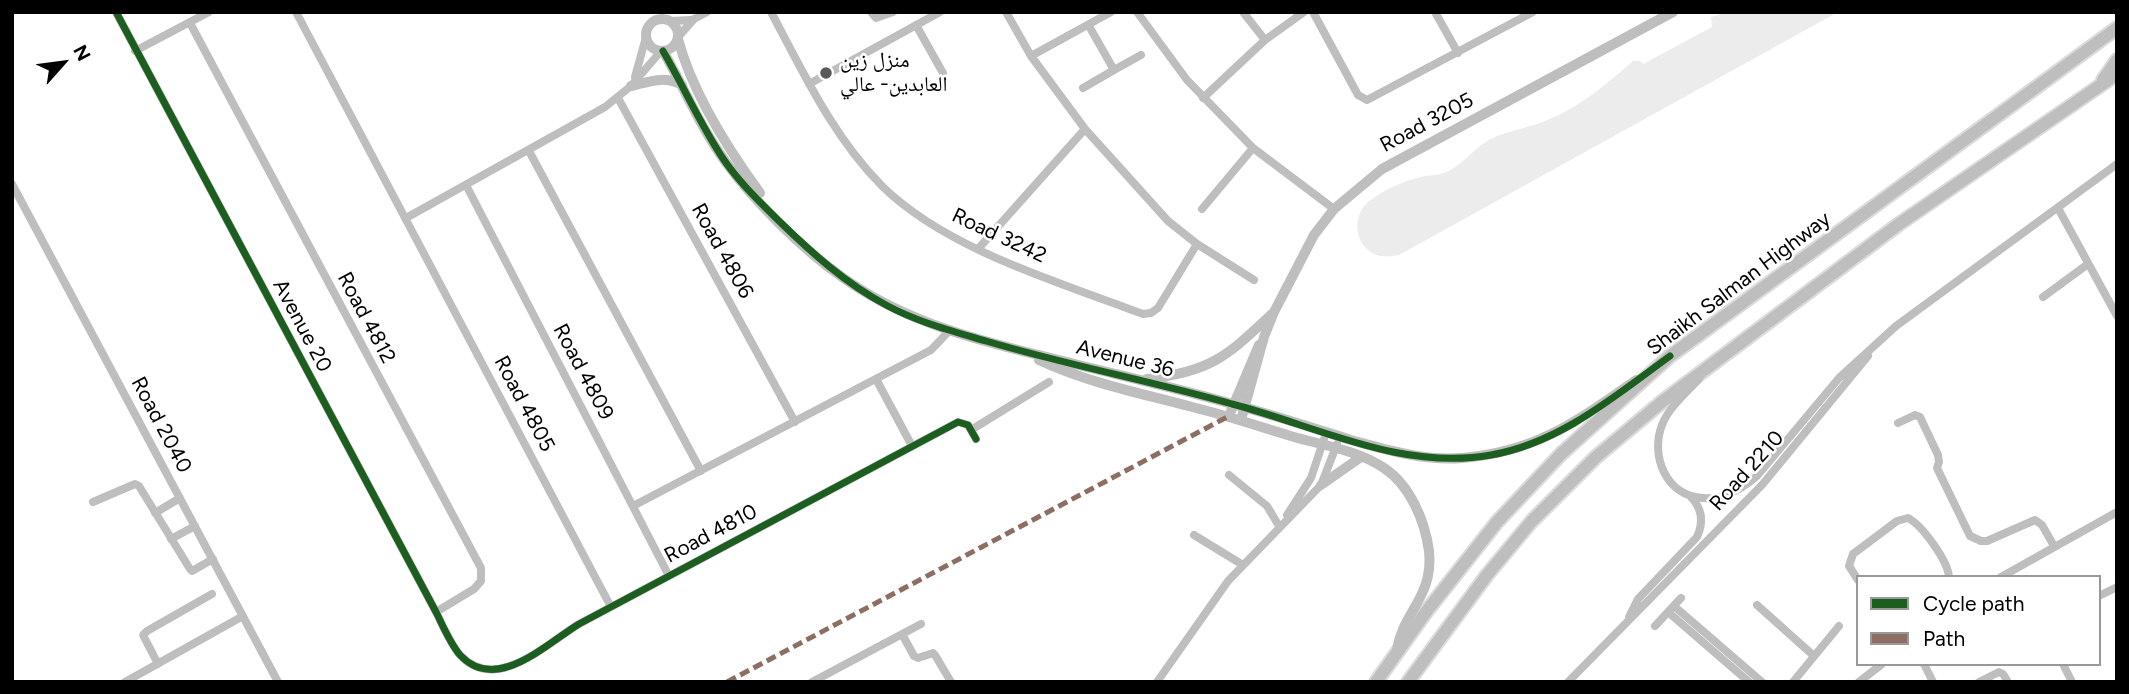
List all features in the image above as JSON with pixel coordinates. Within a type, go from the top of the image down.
[{"type":"main road","name":"Shaikh Salman Highway","points":[[1376,682],[1396,652],[1497,522],[1561,454],[1670,356],[2117,28]]},
{"type":"main road","points":[[2101,83],[2117,61]]},
{"type":"main road","points":[[1408,682],[1487,575],[1531,522],[1596,457],[1721,357],[1899,224],[2117,74]]},
{"type":"street","name":"Avenue 20","points":[[116,12],[460,654]]},
{"type":"street","points":[[135,51],[209,12]]},
{"type":"street","name":"Road 4805","points":[[296,12],[611,607]]},
{"type":"street","points":[[645,12],[651,47],[662,51]]},
{"type":"street","points":[[406,218],[529,151],[618,98],[662,51],[673,47],[694,19],[707,12]]},
{"type":"street","name":"Road 3242","points":[[771,12],[809,84],[856,157],[883,187],[955,238],[1143,314],[1152,313],[1158,308],[1197,244]]},
{"type":"street","points":[[871,12],[876,18],[893,12]]},
{"type":"street","points":[[809,84],[940,12]]},
{"type":"street","points":[[1006,12],[1031,56],[1085,129],[1168,221],[1197,244],[1254,279]]},
{"type":"street","points":[[1031,56],[1111,12]]},
{"type":"street","points":[[1137,12],[1203,98],[1253,148],[1334,209]]},
{"type":"street","points":[[1243,12],[1265,40]]},
{"type":"street","points":[[1203,98],[1265,40],[1304,12]]},
{"type":"street","points":[[1314,12],[1363,99],[1370,99],[1533,12]]},
{"type":"street","points":[[1435,12],[1458,53]]},
{"type":"street","name":"Road 3205","points":[[1239,405],[1260,360],[1264,337],[1274,312],[1314,235],[1334,209],[1382,169],[1673,12]]},
{"type":"street","points":[[666,18],[677,27],[678,37]]},
{"type":"street","points":[[631,86],[643,53],[647,32],[656,20],[694,19]]},
{"type":"street","name":"Road 4812","points":[[190,23],[481,568],[481,581],[474,589],[436,612]]},
{"type":"street","points":[[916,25],[943,73]]},
{"type":"street","points":[[1089,26],[1114,70]]},
{"type":"street","name":"Avenue 36","points":[[678,37],[683,58],[695,85],[733,154],[794,236]]},
{"type":"street","name":"Avenue 36","points":[[662,51],[725,161],[754,196],[829,267],[863,292],[908,316],[950,330],[1017,350],[1239,405],[1324,439],[1335,449],[1361,457],[1392,474],[1408,493],[1423,528],[1429,552],[1425,589],[1399,638],[1396,652]]},
{"type":"street","points":[[1083,88],[1141,55]]},
{"type":"street","points":[[631,86],[661,79],[673,80],[682,85]]},
{"type":"street","name":"Road 4806","points":[[618,98],[795,422]]},
{"type":"street","points":[[978,249],[1085,129]]},
{"type":"street","points":[[1202,209],[1253,148]]},
{"type":"street","points":[[529,151],[701,471]]},
{"type":"street","name":"Road 2210","points":[[1721,357],[1670,410],[1658,438],[1661,468],[1678,489],[1703,498],[1724,496],[1743,488],[1757,476],[1839,379],[1883,337],[1932,297],[2117,164]]},
{"type":"street","name":"Road 2040","points":[[12,184],[278,682]]},
{"type":"street","name":"Road 4809","points":[[466,186],[669,576]]},
{"type":"street","points":[[2058,208],[2117,316]]},
{"type":"street","points":[[2043,297],[2088,264]]},
{"type":"street","points":[[1139,380],[1186,373],[1217,361],[1233,351],[1274,312]]},
{"type":"street","points":[[633,506],[931,350],[950,330]]},
{"type":"street","name":"Road 2210","points":[[1568,682],[1762,485],[1883,337]]},
{"type":"street","name":"Avenue 36","points":[[1017,350],[1058,369],[1099,383],[1324,439],[1339,437],[1399,454],[1429,458],[1490,455],[1554,435],[1670,356]]},
{"type":"street","points":[[876,379],[912,446]]},
{"type":"street","points":[[976,439],[971,430],[1049,382]]},
{"type":"street","points":[[1229,416],[1239,405]]},
{"type":"street","points":[[1239,405],[1241,420]]},
{"type":"street","points":[[1898,423],[1915,415],[1920,417],[1938,455],[1937,468],[1970,536],[1987,541],[2035,520],[2042,525],[2054,546]]},
{"type":"street","name":"Road 4810","points":[[460,654],[484,670],[493,672],[512,669],[569,630],[958,422],[965,422],[971,430]]},
{"type":"street","points":[[1321,485],[1339,437]]},
{"type":"street","points":[[1280,525],[1311,478],[1324,439]]},
{"type":"street","points":[[1157,682],[1214,598],[1243,565],[1321,485],[1361,457]]},
{"type":"street","points":[[1229,475],[1267,506],[1280,525]]},
{"type":"street","points":[[93,502],[135,484],[139,486],[192,571],[213,559]]},
{"type":"street","name":"Road 2210","points":[[1628,620],[1638,599],[1697,537],[1701,515],[1690,495]]},
{"type":"street","points":[[155,513],[180,498]]},
{"type":"street","points":[[2014,573],[2054,546],[2117,512]]},
{"type":"street","points":[[1856,577],[1849,566],[1853,554],[1903,518],[1914,521],[1920,527],[1944,561],[1949,575]]},
{"type":"street","points":[[171,539],[195,526]]},
{"type":"street","points":[[1194,535],[1243,565]]},
{"type":"street","points":[[2101,595],[2117,587]]},
{"type":"street","points":[[158,664],[143,635],[212,594]]},
{"type":"street","points":[[1655,626],[1681,598]]},
{"type":"street","points":[[1756,605],[1814,656]]},
{"type":"street","points":[[1671,609],[1748,677],[1762,682]]},
{"type":"street","points":[[125,682],[243,616]]},
{"type":"street","points":[[813,682],[922,624]]},
{"type":"street","points":[[1793,682],[1839,626]]},
{"type":"street","points":[[902,634],[914,656],[918,658],[933,653],[951,682]]},
{"type":"street","points":[[1859,682],[1868,679],[1880,666]]},
{"type":"street","points":[[1925,666],[1933,682]]},
{"type":"street","points":[[2064,666],[2072,682]]},
{"type":"street","points":[[1979,682],[1999,672],[2004,674],[2008,682]]},
{"type":"shaded area","points":[[1728,12],[1838,12],[1399,255],[1376,255],[1361,242],[1357,225],[1360,213],[1367,203],[1380,194],[1409,180],[1446,172],[1489,140],[1573,108],[1633,61],[1643,64],[1712,27],[1711,17]]},
{"type":"marked path","points":[[727,682],[1229,416]]},
{"type":"cycle path","points":[[116,12],[450,640],[460,655],[474,666],[505,668],[521,662],[579,624],[958,422],[968,425],[976,439]]},
{"type":"cycle path","points":[[663,51],[724,160],[779,221],[829,267],[857,287],[886,305],[948,330],[1047,358],[1232,404],[1360,444],[1425,457],[1491,455],[1540,440],[1586,416],[1670,356]]},
{"type":"place","name":"منزل زين العابدين- عالي","points":[[826,73]]}]
